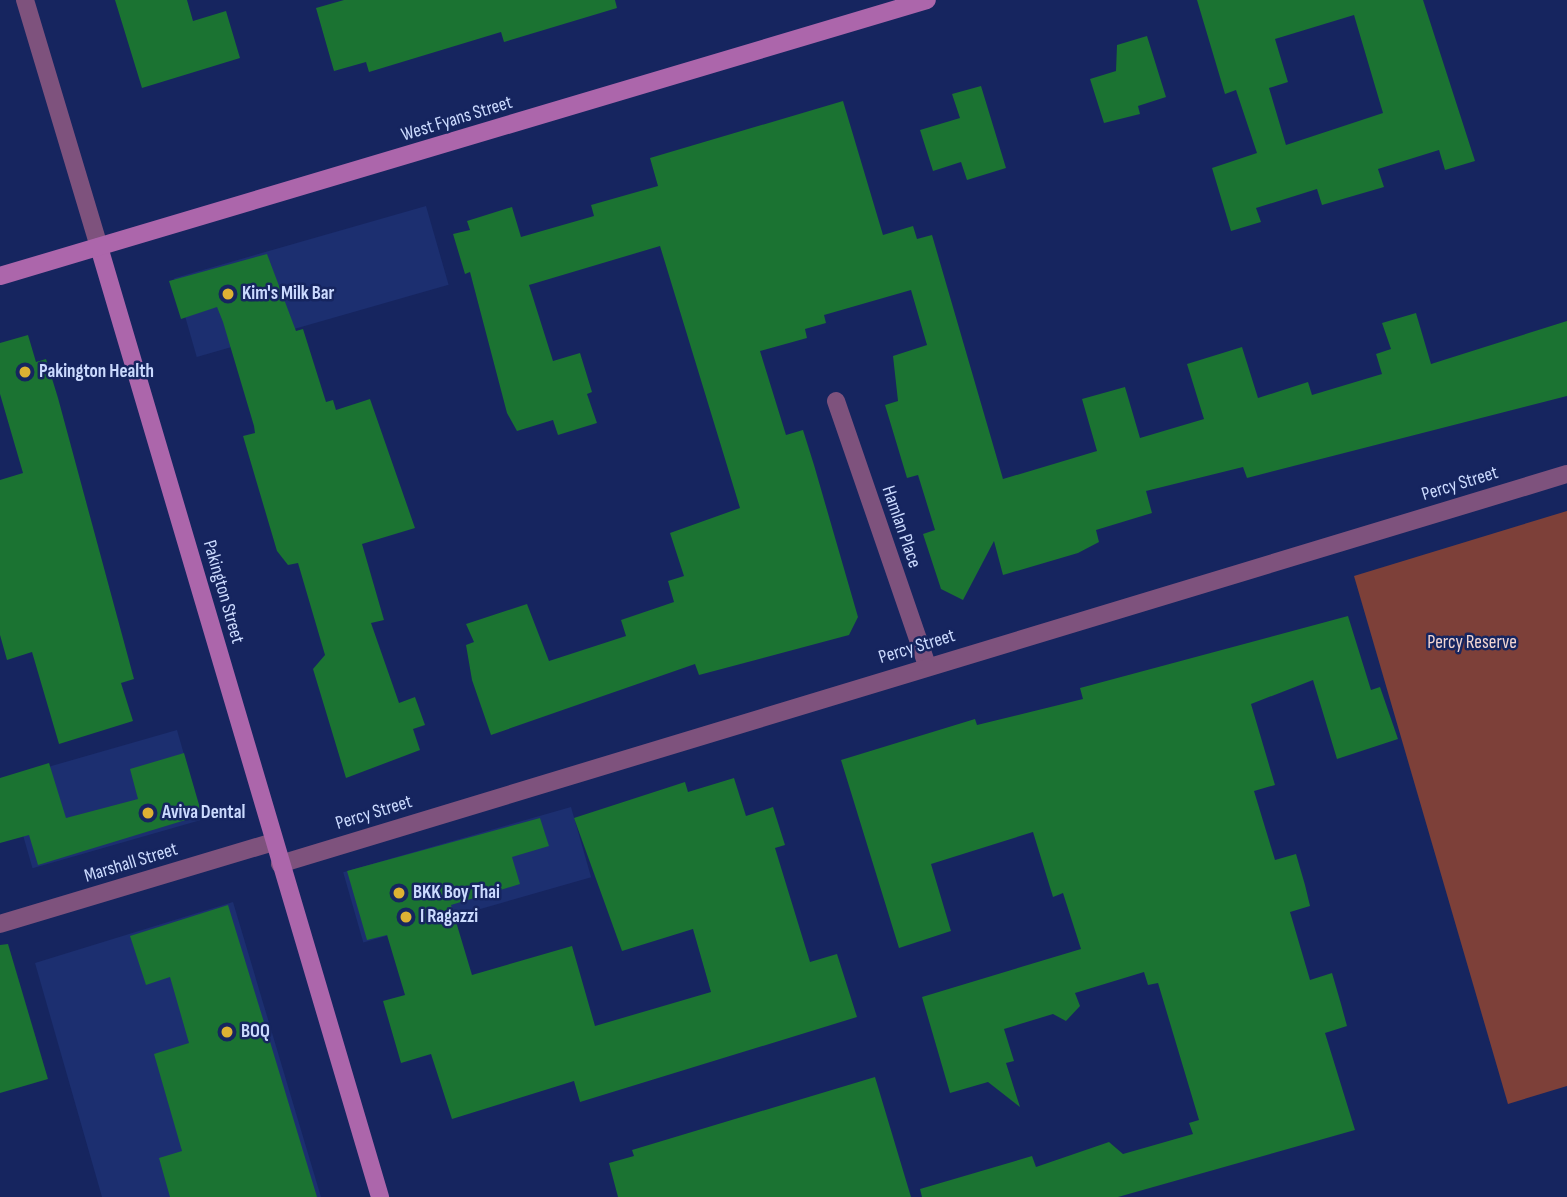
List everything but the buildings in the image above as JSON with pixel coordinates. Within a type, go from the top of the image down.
[{"type":"street","name":"Pakington Street","points":[[25,0],[380,1197]]},
{"type":"street","name":"West Fyans Street","points":[[0,276],[927,0]]},
{"type":"street","name":"Hamlan Place","points":[[836,401],[927,666]]},
{"type":"street","name":"Percy Street","points":[[280,864],[1567,474]]},
{"type":"street","name":"Marshall Street","points":[[0,924],[274,842]]},
{"type":"shaded area","points":[[426,206],[449,285],[197,357],[174,278]]},
{"type":"shaded area","points":[[177,730],[203,819],[32,868],[7,779]]},
{"type":"shaded area","points":[[571,807],[591,877],[363,942],[343,872]]},
{"type":"shaded area","points":[[233,902],[321,1197],[102,1197],[35,963]]},
{"type":"green space","name":"Percy Reserve","points":[[1567,511],[1567,1086],[1508,1104],[1354,576]]},
{"type":"place","name":"Kim's Milk Bar","points":[[228,294]]},
{"type":"place","name":"Pakington Health","points":[[25,372]]},
{"type":"place","name":"Aviva Dental","points":[[148,813]]},
{"type":"place","name":"BKK Boy Thai","points":[[399,893]]},
{"type":"place","name":"I Ragazzi","points":[[406,917]]},
{"type":"place","name":"BOQ","points":[[227,1032]]}]
